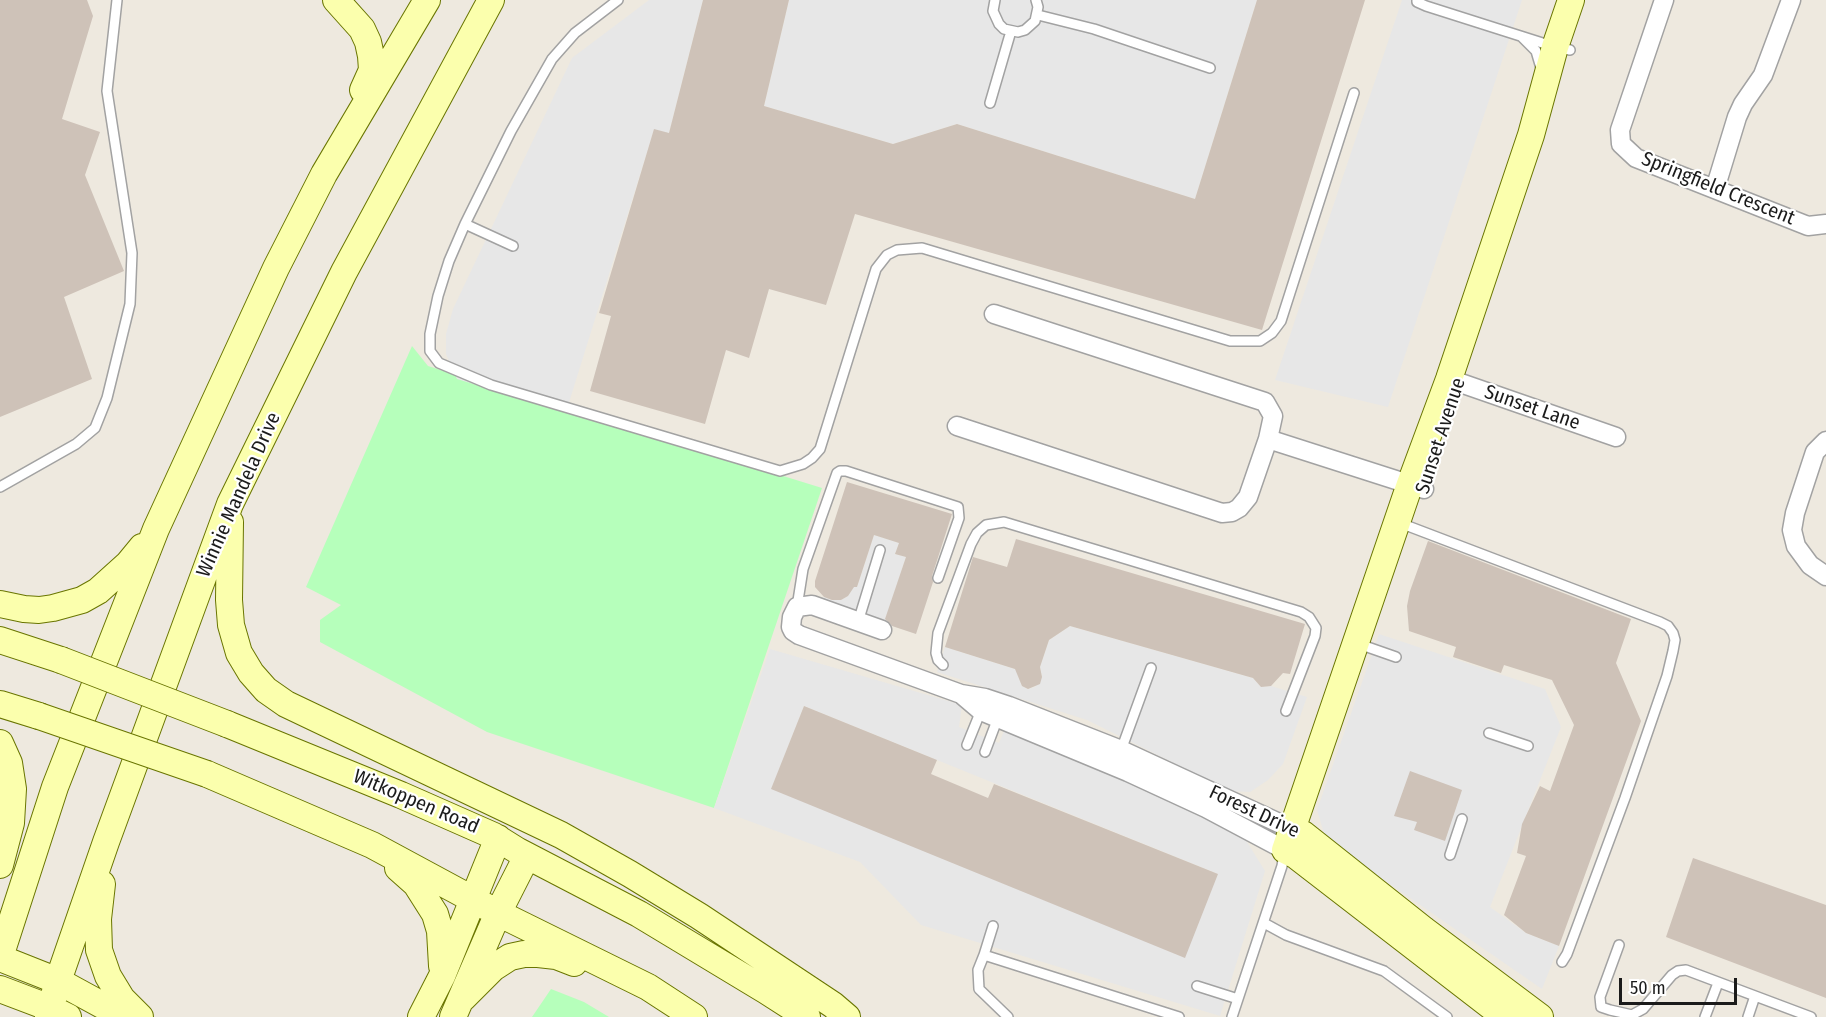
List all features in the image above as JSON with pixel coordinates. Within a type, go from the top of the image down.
[{"type":"main road","points":[[324,174],[335,140],[372,70],[371,56],[362,29],[336,0]]},
{"type":"main road","points":[[124,1017],[58,981],[0,958],[54,787],[156,529],[276,268],[324,174],[427,0]]},
{"type":"main road","name":"Winnie Mandela Drive","points":[[55,1014],[58,981],[106,842],[230,504],[344,272],[491,0]]},
{"type":"main road","name":"Sunset Avenue","points":[[1291,847],[1363,645],[1563,49],[1571,0]]},
{"type":"main road","name":"Sunset Avenue","points":[[1453,380],[1544,88],[1587,0]]},
{"type":"main road","points":[[230,504],[231,626],[239,653],[251,673],[266,690],[286,704],[561,835],[709,922],[833,1005],[847,1017]]},
{"type":"main road","points":[[0,604],[39,610],[82,600],[98,591],[128,564],[156,529]]},
{"type":"main road","name":"Witkoppen Road","points":[[0,640],[61,660],[227,724],[402,795],[498,838],[639,914],[807,1017]]},
{"type":"main road","points":[[0,704],[207,774],[372,844],[498,913],[648,987],[694,1017]]},
{"type":"main road","points":[[0,743],[9,763],[13,789],[11,823],[0,865]]},
{"type":"main road","points":[[421,1017],[442,976],[498,838]]},
{"type":"main road","points":[[106,842],[98,920],[99,951],[108,976],[122,999],[140,1017]]},
{"type":"main road","points":[[372,844],[416,884],[435,914],[440,931],[442,976]]},
{"type":"main road","name":"Forest Drive","points":[[1291,847],[1505,1017]]},
{"type":"main road","name":"Forest Drive","points":[[1291,847],[1424,930],[1540,1017]]},
{"type":"main road","points":[[458,1007],[498,913],[528,856]]},
{"type":"main road","points":[[458,1007],[493,968],[510,957],[524,954],[556,956],[636,985],[648,987]]},
{"type":"main road","points":[[0,990],[55,1014]]},
{"type":"street","name":"Springfield Crescent","points":[[1664,0],[1620,130],[1621,144],[1636,158],[1808,226],[1826,224]]},
{"type":"street","points":[[1715,189],[1737,117],[1762,75],[1791,0]]},
{"type":"street","points":[[957,426],[1221,513],[1232,512],[1239,508],[1248,497],[1268,439],[1273,416],[1266,402],[994,314]]},
{"type":"street","name":"Sunset Lane","points":[[1453,380],[1616,437]]},
{"type":"street","points":[[1268,439],[1417,486]]},
{"type":"street","points":[[1826,441],[1815,452],[1791,530],[1796,546],[1810,565],[1826,576]]},
{"type":"street","points":[[797,607],[812,605],[882,630]]},
{"type":"street","name":"Forest Drive","points":[[797,607],[792,617],[791,627],[799,635],[961,694],[1000,712],[1119,758],[1206,808],[1291,847]]},
{"type":"lane","points":[[0,488],[76,444],[95,428],[107,398],[130,304],[132,253],[106,91],[117,0]]},
{"type":"lane","points":[[618,0],[575,33],[552,59],[511,131],[465,224],[438,296],[430,334],[430,351],[439,363],[491,385],[780,471],[802,464],[820,449],[876,269],[887,255],[897,250],[921,248],[1230,341],[1260,341],[1272,333],[1281,321],[1354,93]]},
{"type":"lane","points":[[995,0],[993,11],[995,18],[999,24],[1011,31],[1025,30],[1035,21],[1038,15],[1036,0]]},
{"type":"lane","points":[[1417,0],[1426,6],[1563,49]]},
{"type":"lane","points":[[1038,15],[1094,28],[1210,68]]},
{"type":"lane","points":[[990,103],[1011,31]]},
{"type":"lane","points":[[1520,36],[1536,51],[1544,88]]},
{"type":"lane","points":[[465,224],[513,246]]},
{"type":"lane","points":[[797,607],[803,569],[837,473],[840,471],[958,507],[959,518],[938,578]]},
{"type":"lane","points":[[944,665],[938,660],[936,653],[938,633],[971,544],[977,532],[986,525],[1004,522],[1309,616],[1316,628],[1315,636],[1286,711]]},
{"type":"lane","points":[[1404,524],[1660,622],[1668,626],[1673,633],[1675,640],[1666,676],[1625,798],[1562,962]]},
{"type":"lane","points":[[858,622],[880,550]]},
{"type":"lane","points":[[1363,645],[1396,657]]},
{"type":"lane","points":[[1119,758],[1150,668]]},
{"type":"lane","points":[[967,745],[983,705]]},
{"type":"lane","points":[[985,752],[1000,712]]},
{"type":"lane","points":[[1489,733],[1528,746]]},
{"type":"lane","points":[[1450,855],[1462,819]]},
{"type":"lane","name":"Sunset Avenue","points":[[1232,1017],[1291,847]]},
{"type":"lane","points":[[1264,923],[1286,934],[1384,971],[1447,1017]]},
{"type":"lane","points":[[993,926],[978,970],[979,990],[1008,1017]]},
{"type":"lane","points":[[1619,945],[1600,998],[1601,1006],[1610,1010],[1632,1015],[1643,1010],[1672,975],[1686,970],[1755,996],[1792,1014],[1811,1017]]},
{"type":"lane","points":[[984,955],[1179,1017]]},
{"type":"lane","points":[[1705,1017],[1718,983]]},
{"type":"lane","points":[[1197,986],[1238,999]]},
{"type":"lane","points":[[1748,1017],[1755,996]]},
{"type":"green space","points":[[412,346],[428,366],[822,488],[714,808],[487,732],[320,642],[320,620],[341,605],[306,587]]},
{"type":"green space","points":[[551,989],[584,1002],[609,1017],[532,1017]]},
{"type":"shaded area","points":[[649,0],[703,0],[669,133],[654,130],[566,412],[457,379],[446,354],[446,334],[453,309],[572,58]]},
{"type":"shaded area","points":[[789,0],[1257,0],[1195,199],[957,124],[893,144],[764,106]]},
{"type":"shaded area","points":[[1402,0],[1522,0],[1388,407],[1275,380]]},
{"type":"shaded area","points":[[874,535],[899,543],[895,554],[906,557],[884,624],[811,606],[824,597],[841,600],[848,596],[853,587],[857,587]]},
{"type":"shaded area","points":[[1070,626],[1253,678],[1261,687],[1271,686],[1307,697],[1283,764],[1268,780],[1250,792],[1230,791],[1087,720],[937,672],[945,647],[1018,670],[1022,686],[1028,689],[1035,687],[1042,677],[1040,667],[1049,640]]},
{"type":"shaded area","points":[[1379,634],[1545,689],[1561,727],[1490,907],[1526,933],[1559,946],[1542,989],[1326,840],[1317,810]]},
{"type":"shaded area","points":[[770,649],[962,705],[959,727],[999,743],[1004,731],[1093,766],[1244,837],[1265,871],[1220,1016],[921,925],[860,862],[714,808]],"holes":[[[804,706],[1218,874],[772,788]]]},
{"type":"building","points":[[0,0],[87,0],[93,16],[62,119],[100,132],[85,175],[124,271],[64,297],[92,379],[0,417]]},
{"type":"building","points":[[703,0],[789,0],[764,106],[893,144],[957,124],[1195,199],[1257,0],[1365,0],[1262,330],[855,214],[826,305],[769,289],[749,358],[726,350],[705,424],[590,391],[611,316],[599,313],[654,129],[669,133]]},
{"type":"building","points":[[847,482],[952,514],[916,634],[892,626],[885,619],[906,557],[895,554],[899,543],[874,535],[857,587],[854,587],[848,596],[841,600],[824,597],[815,587]]},
{"type":"building","points":[[1016,539],[1305,624],[1290,674],[1283,673],[1271,686],[1261,687],[1253,678],[1070,626],[1049,640],[1040,667],[1042,677],[1040,684],[1028,689],[1022,686],[1015,669],[945,647],[973,557],[1007,567]]},
{"type":"building","points":[[1428,541],[1631,619],[1616,663],[1641,721],[1559,946],[1526,933],[1504,915],[1526,856],[1517,853],[1522,824],[1540,786],[1550,791],[1574,725],[1552,680],[1504,665],[1501,673],[1453,657],[1456,647],[1409,631],[1407,606],[1410,591]]},
{"type":"building","points":[[804,706],[937,760],[931,774],[988,798],[994,784],[1218,874],[1185,958],[771,789]]},
{"type":"building","points":[[1410,771],[1462,790],[1445,841],[1414,830],[1417,822],[1394,816]]},
{"type":"building","points":[[1693,858],[1826,905],[1826,998],[1666,937]]}]
